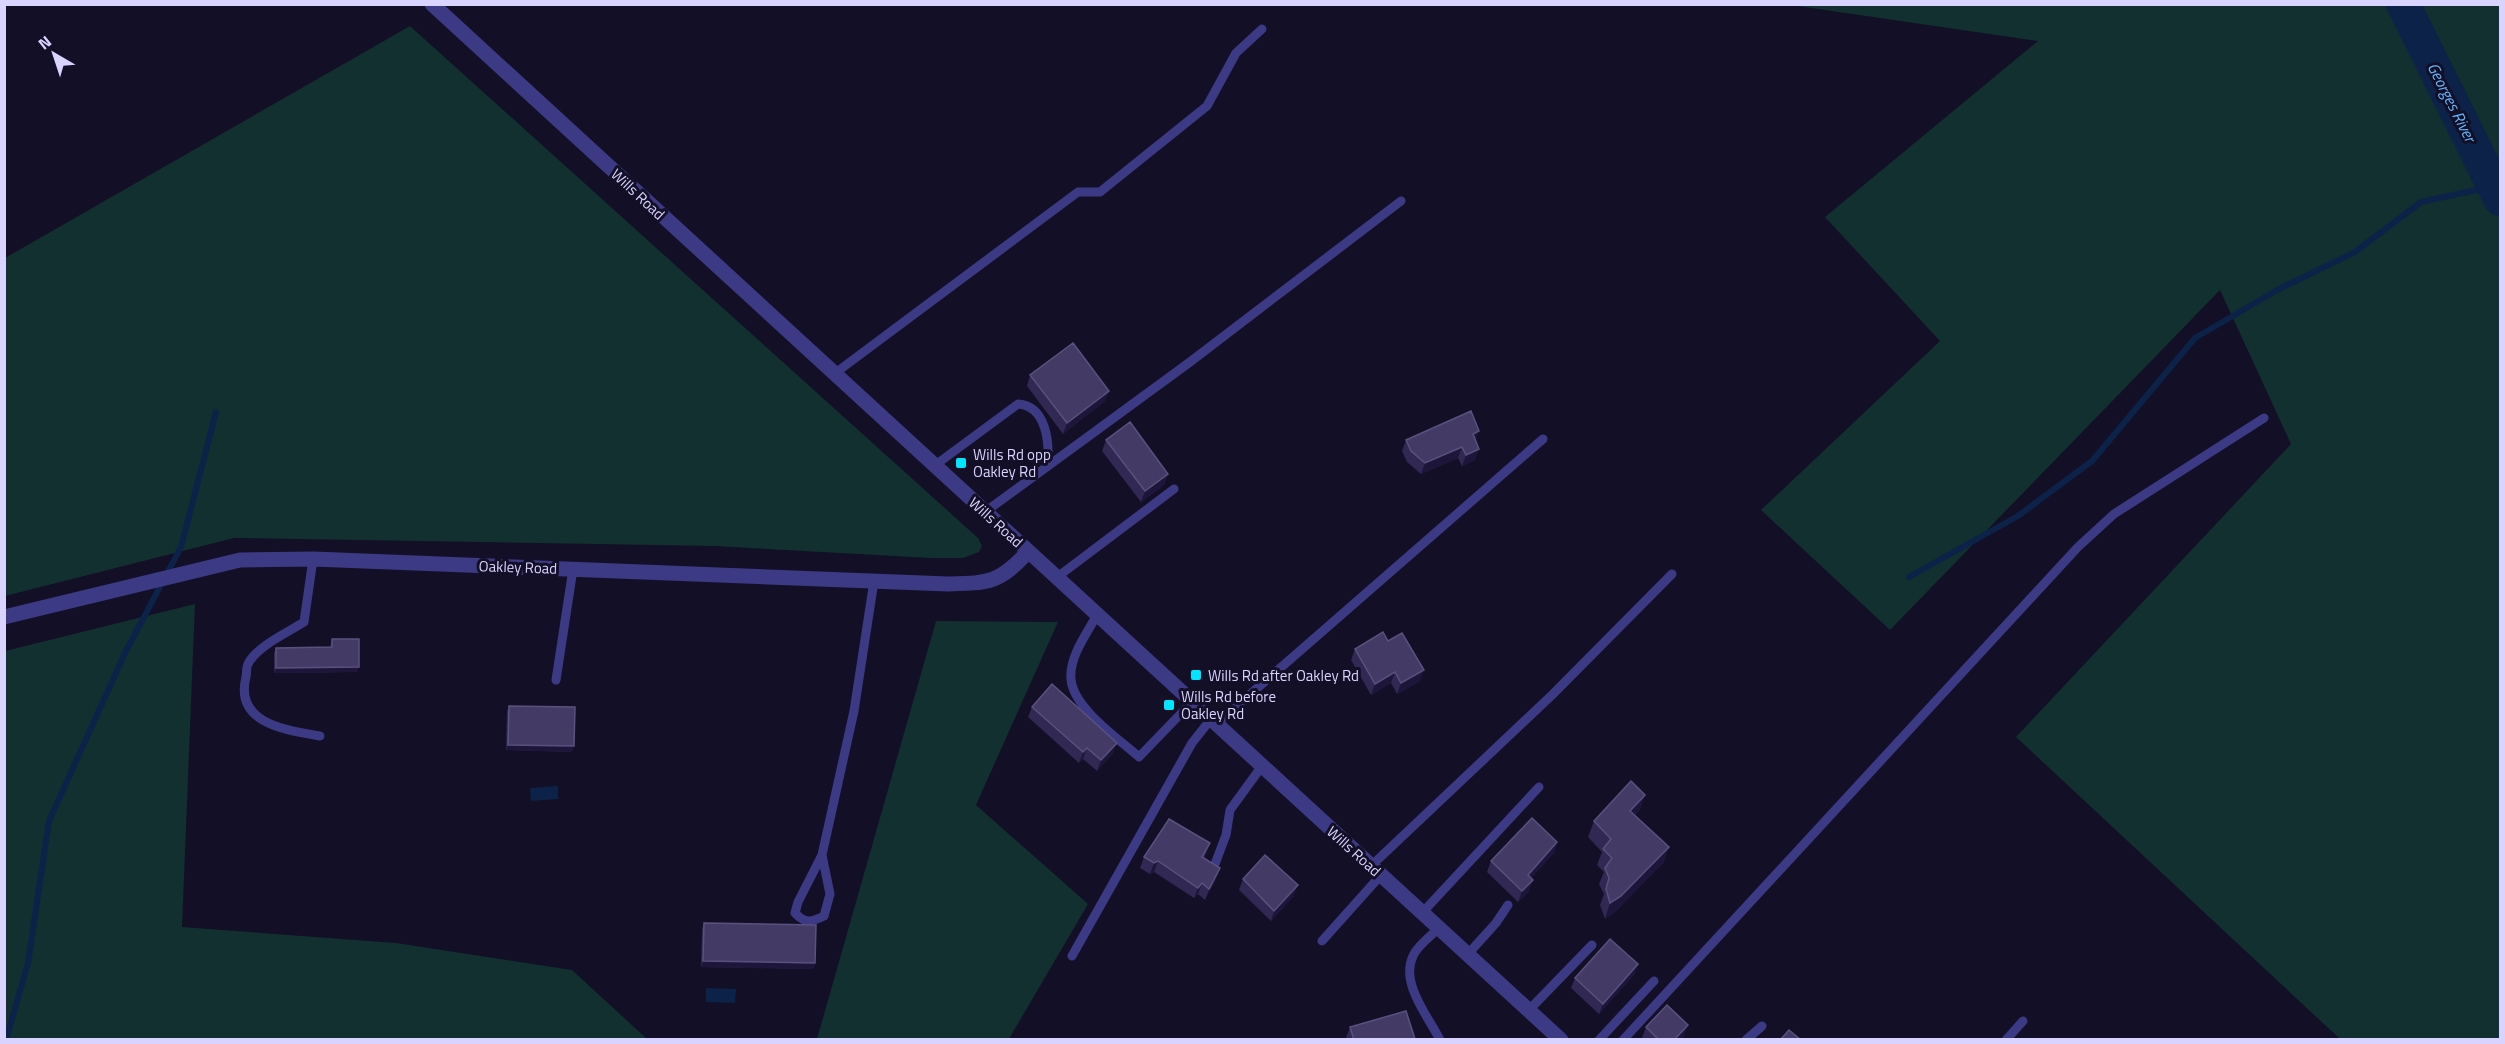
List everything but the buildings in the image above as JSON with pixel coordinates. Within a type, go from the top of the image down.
[{"type":"street","name":"Wills Road","points":[[432,4],[1560,1040]]},
{"type":"street","name":"Oakley Road","points":[[4,617],[240,560],[313,559],[978,583],[1006,575],[1028,552]]},
{"type":"lane","points":[[834,374],[1078,192],[1100,192],[1207,106],[1236,53],[1262,29]]},
{"type":"lane","points":[[985,512],[1401,201]]},
{"type":"lane","points":[[934,466],[1018,405],[1029,405],[1041,420],[1048,442],[1047,467]]},
{"type":"lane","points":[[1623,1040],[2078,547],[2114,514],[2264,418]]},
{"type":"lane","points":[[1072,956],[1192,743],[1213,722],[1544,439]]},
{"type":"lane","points":[[1056,578],[1174,489]]},
{"type":"lane","points":[[313,559],[304,622],[248,664],[243,687],[248,708],[261,718],[279,729],[321,736]]},
{"type":"lane","points":[[556,680],[573,569]]},
{"type":"lane","points":[[1322,941],[1376,871],[1672,574]]},
{"type":"lane","points":[[822,855],[830,894],[824,916],[814,922],[802,920],[795,913],[798,902],[822,855],[854,711],[874,581]]},
{"type":"lane","points":[[1096,615],[1072,667],[1071,679],[1075,693],[1083,707],[1139,757],[1192,702]]},
{"type":"lane","points":[[1215,864],[1226,835],[1230,810],[1262,766]]},
{"type":"lane","points":[[1422,913],[1539,788]]},
{"type":"lane","points":[[1468,954],[1497,923],[1508,905]]},
{"type":"lane","points":[[1439,928],[1413,954],[1409,970],[1410,981],[1440,1040]]},
{"type":"lane","points":[[1528,1010],[1592,945]]},
{"type":"lane","points":[[1599,1040],[1654,981]]},
{"type":"lane","points":[[2006,1040],[2023,1022]]},
{"type":"lane","points":[[1746,1040],[1762,1026]]},
{"type":"green space","points":[[1791,5],[2500,5],[2500,1039],[2340,1039],[2016,737],[2291,444],[2220,290],[1890,630],[1761,510],[1940,341],[1825,217],[2038,41]]},
{"type":"green space","points":[[410,26],[978,538],[982,546],[979,552],[963,558],[931,558],[714,546],[234,538],[5,596],[5,258]]},
{"type":"green space","points":[[195,604],[182,927],[396,943],[572,970],[647,1039],[5,1039],[5,651]]},
{"type":"green space","points":[[936,621],[1058,622],[976,805],[1088,904],[1009,1039],[817,1039]]},
{"type":"water","points":[[558,786],[558,799],[531,801],[530,788]]},
{"type":"water","points":[[706,988],[736,989],[735,1003],[706,1002]]},
{"type":"waterway","name":"Georges River","points":[[2403,4],[2500,199]]},
{"type":"waterway","points":[[1909,577],[2018,516],[2092,461],[2195,338],[2279,289],[2355,252],[2421,202],[2494,186]]},
{"type":"waterway","points":[[6,1040],[28,963],[49,821],[125,653],[181,547],[216,412]]},
{"type":"place","name":"Wills Rd opp Oakley Rd","points":[[961,463]]},
{"type":"place","name":"Wills Rd after Oakley Rd","points":[[1196,675]]},
{"type":"place","name":"Wills Rd before Oakley Rd","points":[[1169,705]]}]
